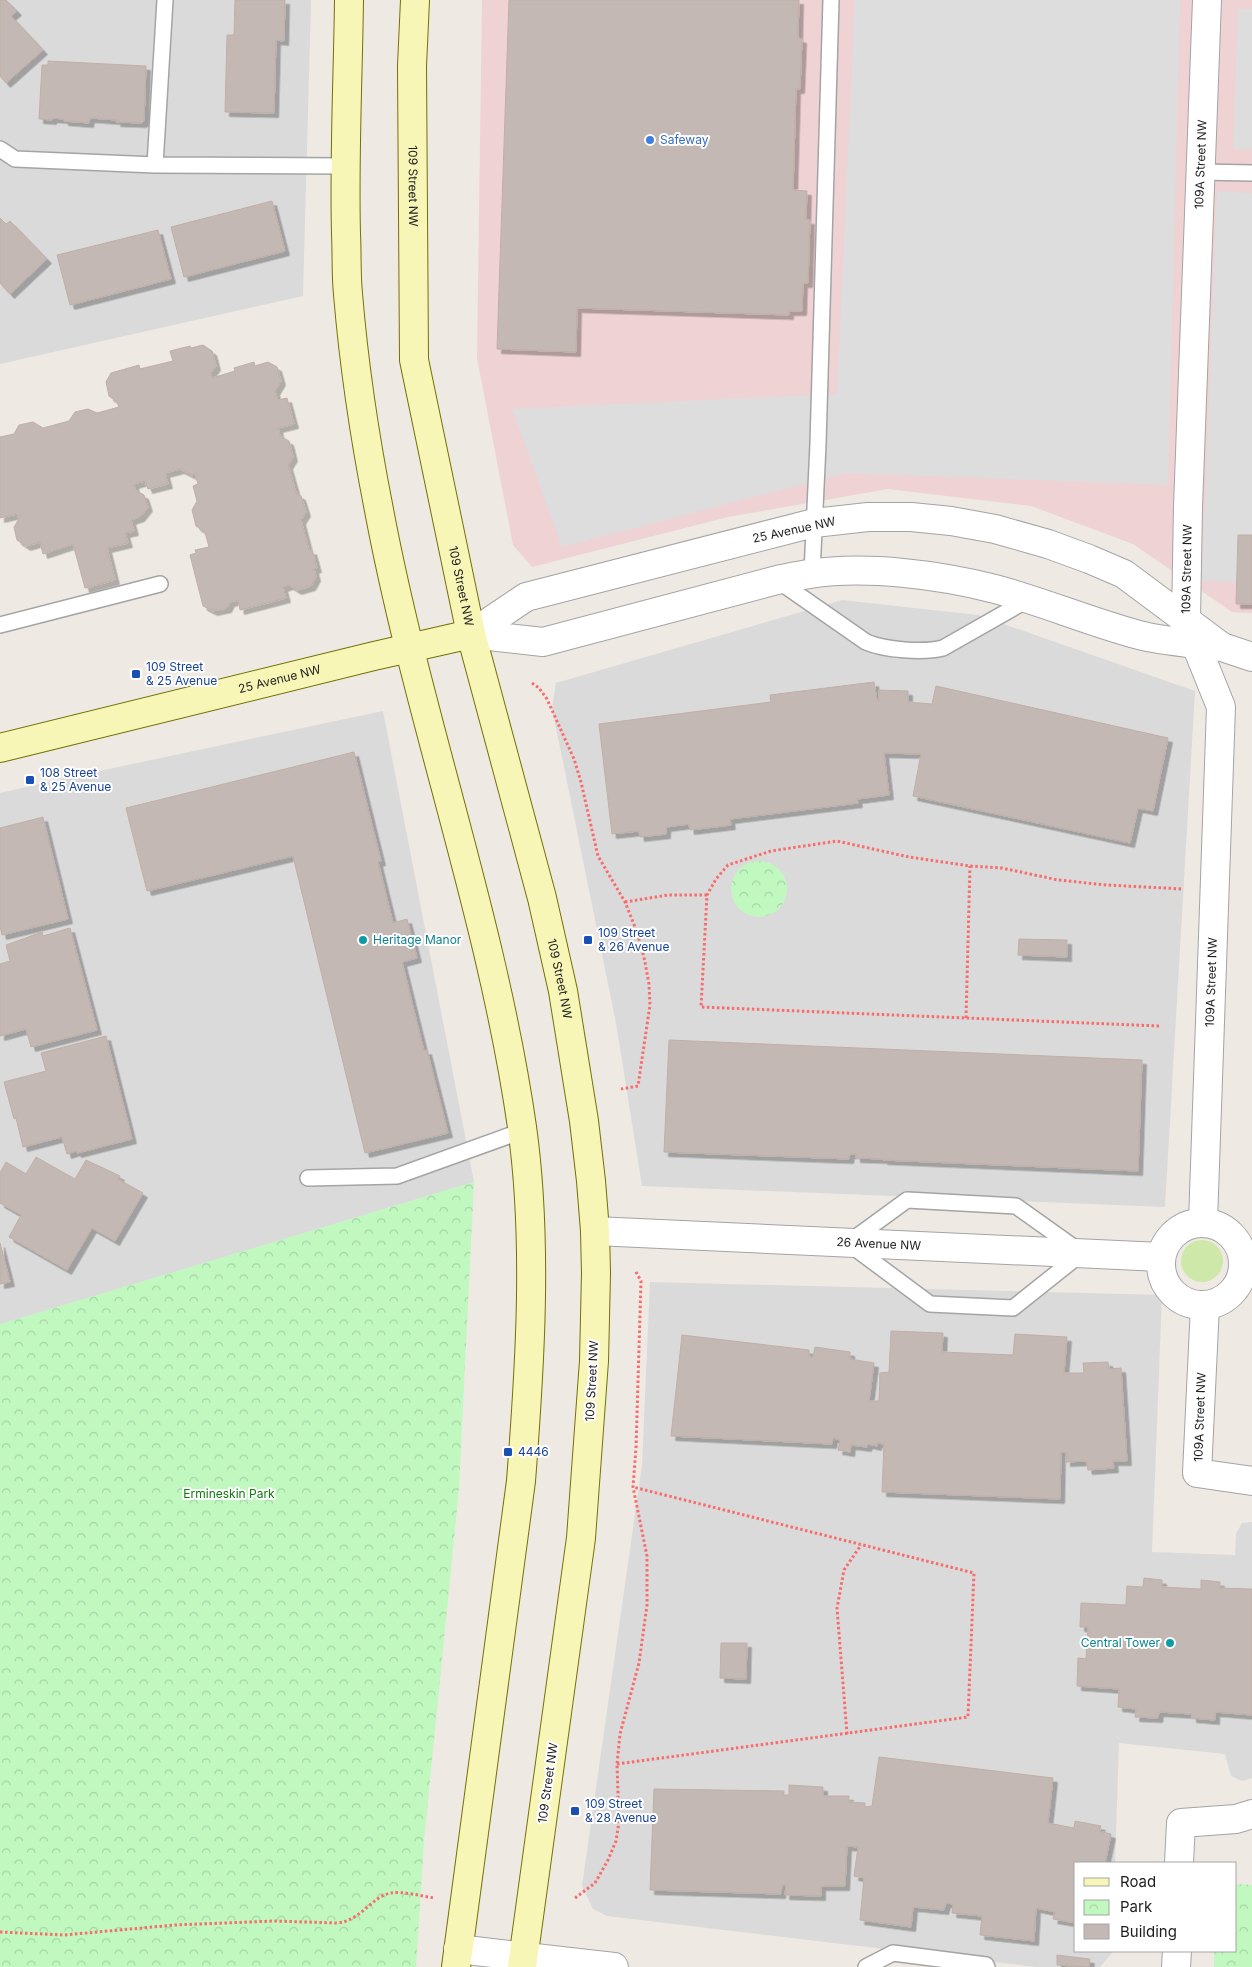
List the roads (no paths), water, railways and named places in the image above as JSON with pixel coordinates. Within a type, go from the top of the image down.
[{"type":"street","points":[[349,0],[346,166],[347,291],[356,371],[378,508],[408,648],[421,690],[491,969],[512,1063],[522,1131],[528,1192],[531,1253],[527,1400],[522,1472],[457,1958],[614,1967]]},
{"type":"street","name":"109 Street NW","points":[[415,0],[412,66],[414,360],[471,634],[542,898],[563,991],[585,1130],[595,1231],[594,1361],[581,1538],[523,1961]]},
{"type":"street","name":"109A Street NW","points":[[1202,1222],[1221,707],[1201,637],[1188,507],[1207,0]]},
{"type":"street","name":"25 Avenue NW","points":[[471,634],[526,597],[814,524],[868,517],[911,517],[951,521],[995,529],[1056,547],[1124,574],[1201,637],[1252,657]]},
{"type":"street","name":"25 Avenue NW","points":[[0,748],[471,634],[543,642],[777,580],[812,573],[862,571],[931,577],[971,584],[1029,599],[1142,636],[1201,637]]},
{"type":"street","points":[[1202,1222],[1216,1224],[1227,1230],[1237,1240],[1248,1265],[1236,1288],[1228,1297],[1217,1303],[1205,1305],[1192,1304],[1181,1300],[1171,1292],[1164,1282],[1161,1270],[1161,1257],[1168,1241],[1180,1228],[1202,1222]]},
{"type":"street","name":"26 Avenue NW","points":[[595,1231],[1161,1257]]},
{"type":"street","name":"109A Street NW","points":[[1205,1305],[1197,1474],[1252,1481]]},
{"type":"street","points":[[1179,1862],[1180,1823],[1236,1820],[1252,1814]]},
{"type":"street","points":[[1176,1967],[1177,1952]]},
{"type":"lane","points":[[156,165],[165,0]]},
{"type":"lane","points":[[812,573],[818,444],[831,0]]},
{"type":"lane","points":[[0,149],[16,159],[156,165],[346,166]]},
{"type":"lane","points":[[1200,172],[1252,173]]},
{"type":"lane","points":[[777,580],[866,642],[878,647],[934,650],[943,648],[1029,599]]},
{"type":"lane","points":[[0,625],[160,584]]},
{"type":"lane","points":[[308,1178],[397,1176],[522,1131]]},
{"type":"lane","points":[[907,1200],[1016,1206],[1082,1254],[1013,1308],[930,1304],[848,1243],[907,1200]]},
{"type":"lane","points":[[866,1967],[892,1953],[986,1965],[987,1967]]},
{"type":"place","name":"Safeway","points":[[650,140]]},
{"type":"place","name":"109 Street & 25 Avenue","points":[[136,674]]},
{"type":"place","name":"108 Street & 25 Avenue","points":[[30,780]]},
{"type":"place","name":"Heritage Manor","points":[[363,940]]},
{"type":"place","name":"109 Street & 26 Avenue","points":[[588,940]]},
{"type":"place","name":"4446","points":[[508,1452]]},
{"type":"place","name":"Central Tower","points":[[1170,1643]]},
{"type":"place","name":"109 Street & 28 Avenue","points":[[575,1811]]},
{"type":"park label","name":"Ermineskin Park","points":[[229,1494]]}]
